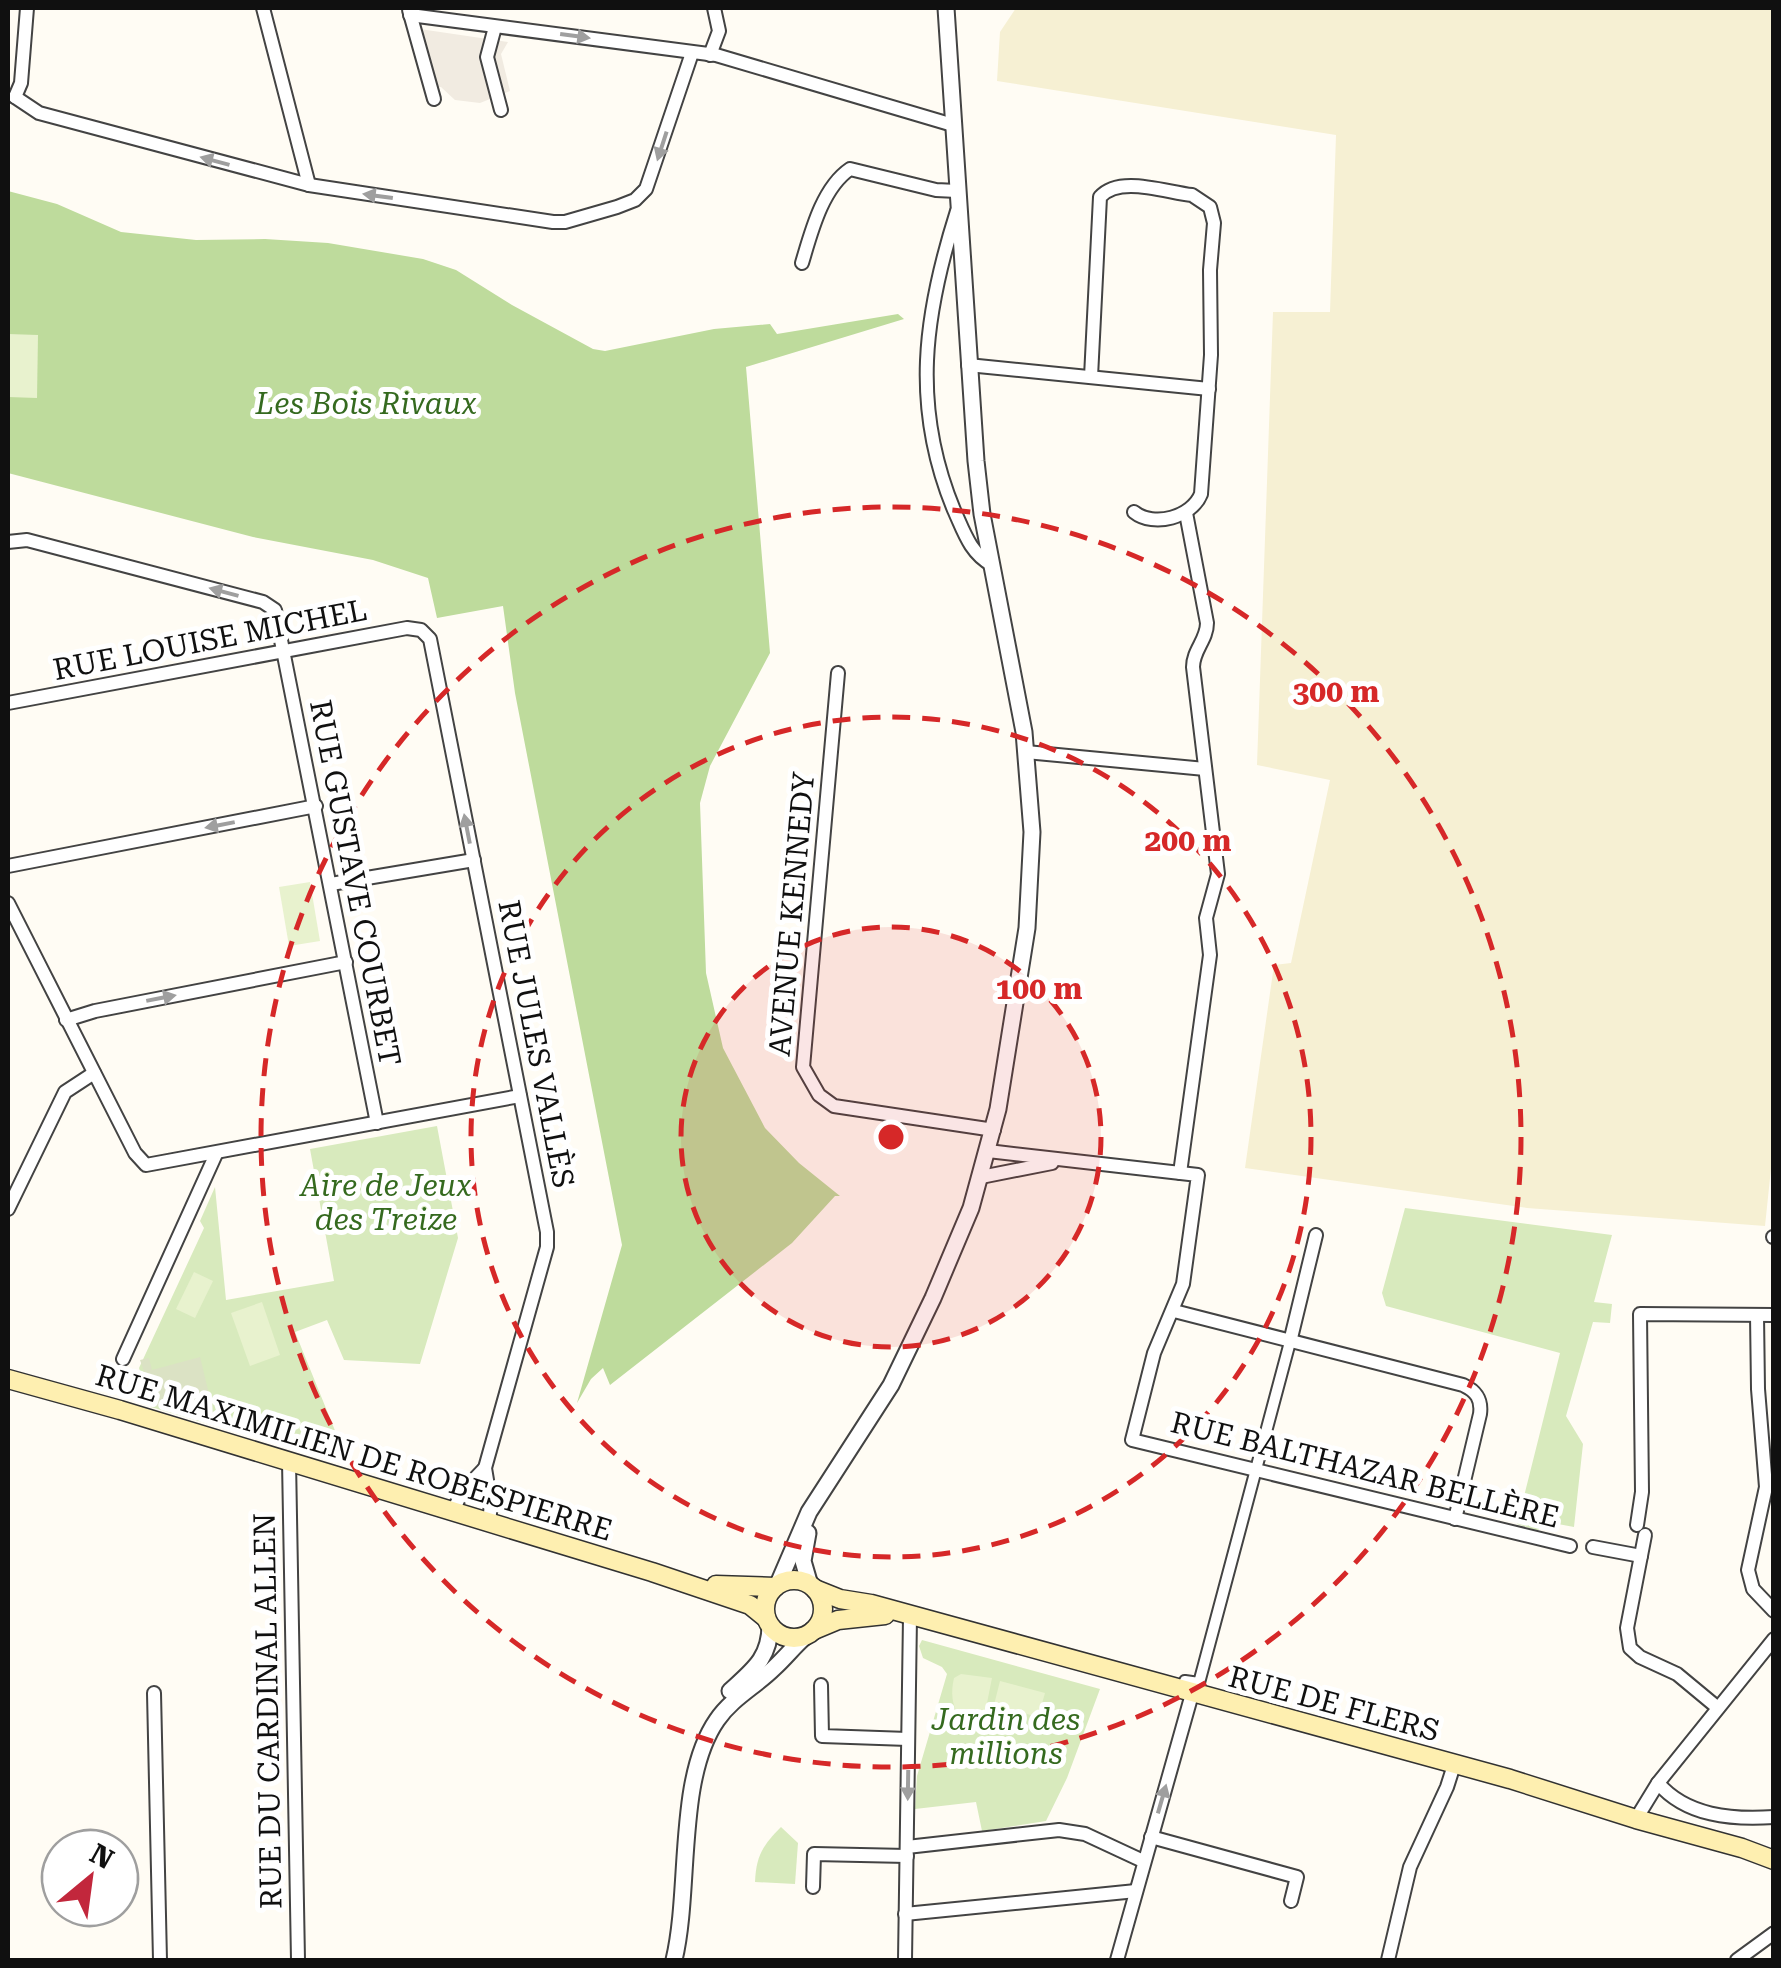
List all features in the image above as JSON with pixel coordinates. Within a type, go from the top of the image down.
[{"type":"main road","name":"RUE MAXIMILIEN DE ROBESPIERRE","points":[[8,1376],[652,1572],[750,1605],[768,1622]]},
{"type":"main road","name":"RUE MAXIMILIEN DE ROBESPIERRE","points":[[652,1572],[733,1587],[777,1586]]},
{"type":"main road","points":[[794,1580],[813,1587],[823,1608],[821,1620],[810,1633],[786,1637],[768,1622],[766,1601],[777,1586],[794,1580]]},
{"type":"main road","name":"RUE DE FLERS","points":[[813,1587],[840,1599],[871,1604],[1510,1779],[1774,1860]]},
{"type":"main road","name":"RUE DE FLERS","points":[[810,1633],[833,1622],[868,1615],[910,1617]]},
{"type":"main road","name":"RUE DE FLERS","points":[[1742,1848],[1774,1852]]},
{"type":"street","points":[[27,8],[21,84],[12,100],[39,113],[310,185],[559,222],[635,200],[649,184],[692,53]]},
{"type":"street","points":[[263,8],[310,185]]},
{"type":"street","points":[[436,18],[451,8]]},
{"type":"street","points":[[469,8],[478,25]]},
{"type":"street","points":[[710,54],[719,31],[714,8]]},
{"type":"street","points":[[777,1586],[804,1524],[902,1364],[955,1249],[994,1130],[1028,913],[1032,848],[1026,752],[978,479],[946,8]]},
{"type":"street","points":[[434,99],[409,12],[478,25],[710,54],[953,125]]},
{"type":"street","points":[[495,27],[488,64],[501,110]]},
{"type":"street","points":[[802,263],[812,230],[839,178],[850,169],[936,190],[957,190]]},
{"type":"street","points":[[1090,377],[1098,277],[1098,203],[1108,189],[1123,184],[1203,200],[1212,212],[1208,389],[1200,494],[1186,513],[1150,520],[1134,512]]},
{"type":"street","points":[[958,208],[930,324],[925,358],[926,398],[940,477],[971,547],[992,565]]},
{"type":"street","points":[[968,365],[1208,389]]},
{"type":"street","points":[[1180,1173],[1211,948],[1206,918],[1218,874],[1192,662],[1207,634],[1207,623],[1186,513]]},
{"type":"street","name":"RUE GUSTAVE COURBET","points":[[8,542],[27,540],[262,602],[278,615],[377,1123]]},
{"type":"street","name":"RUE LOUISE MICHEL","points":[[8,703],[407,628],[421,630]]},
{"type":"street","name":"RUE JULES VALLÈS","points":[[421,630],[431,644],[546,1225],[546,1247],[485,1468],[491,1504],[488,1522]]},
{"type":"street","name":"AVENUE KENNEDY","points":[[838,673],[802,1067],[819,1094],[834,1106],[994,1130]]},
{"type":"street","points":[[1026,752],[1205,769]]},
{"type":"street","points":[[8,866],[316,806]]},
{"type":"street","points":[[331,884],[474,860]]},
{"type":"street","points":[[8,904],[141,1162],[156,1166],[520,1096]]},
{"type":"street","points":[[66,1020],[346,962]]},
{"type":"street","points":[[8,1209],[65,1092],[94,1073]]},
{"type":"street","points":[[988,1151],[1198,1175],[1185,1275],[1174,1311],[1474,1391],[1480,1401],[1480,1414],[1455,1519]]},
{"type":"street","points":[[123,1359],[216,1154]]},
{"type":"street","points":[[981,1177],[1066,1161]]},
{"type":"street","points":[[1117,1960],[1187,1693],[1185,1681],[1199,1682],[1258,1471],[1316,1235]]},
{"type":"street","name":"RUE BALTHAZAR BELLÈRE","points":[[1174,1311],[1154,1353],[1132,1440],[1570,1546]]},
{"type":"street","points":[[1718,1708],[1677,1674],[1640,1657],[1630,1648],[1628,1628],[1641,1556],[1640,1314],[1774,1314]]},
{"type":"street","points":[[1757,1315],[1758,1390],[1770,1488],[1748,1570],[1753,1589],[1774,1610]]},
{"type":"street","name":"RUE DU CARDINAL ALLEN","points":[[288,1461],[298,1960]]},
{"type":"street","name":"RUE JULES VALLÈS","points":[[453,1512],[462,1492],[485,1468]]},
{"type":"street","points":[[813,1587],[804,1565],[804,1546],[814,1513],[829,1484]]},
{"type":"street","points":[[1593,1547],[1641,1556]]},
{"type":"street","points":[[905,1960],[910,1617]]},
{"type":"street","points":[[672,1960],[676,1870],[690,1758],[696,1737],[712,1711],[764,1658],[768,1622]]},
{"type":"street","points":[[672,1960],[702,1746],[727,1707],[810,1633]]},
{"type":"street","points":[[1636,1820],[1658,1783],[1774,1639]]},
{"type":"street","points":[[822,1685],[822,1736],[908,1739]]},
{"type":"street","points":[[154,1693],[160,1960]]},
{"type":"street","points":[[1388,1960],[1410,1867],[1454,1765]]},
{"type":"street","points":[[1658,1783],[1678,1804],[1691,1808],[1737,1818],[1774,1818]]},
{"type":"street","points":[[813,1888],[814,1854],[907,1852],[1059,1830],[1085,1834],[1144,1861]]},
{"type":"street","points":[[1151,1837],[1297,1877],[1291,1901]]},
{"type":"street","points":[[906,1914],[1136,1891]]},
{"type":"street","points":[[1737,1960],[1774,1933]]},
{"type":"shaded area","points":[[1016,8],[1773,8],[1774,1140],[1765,1226],[1527,1208],[1245,1168],[1274,965],[1291,963],[1330,780],[1257,765],[1273,312],[1330,312],[1336,135],[997,81],[1000,32]]},
{"type":"shaded area","points":[[413,28],[508,42],[501,54],[510,91],[480,103],[455,100],[441,87],[430,88]]},
{"type":"green space","name":"Les Bois Rivaux","points":[[8,191],[57,204],[121,232],[196,240],[328,243],[423,259],[456,270],[512,305],[593,349],[605,351],[714,329],[770,324],[777,334],[898,314],[904,319],[746,367],[770,653],[710,766],[700,803],[706,973],[723,1048],[765,1128],[799,1163],[840,1196],[835,1196],[792,1243],[610,1385],[603,1368],[591,1379],[577,1403],[622,1245],[515,693],[503,606],[437,618],[428,578],[373,560],[253,537],[8,473]]},
{"type":"green space","points":[[8,334],[38,335],[37,398],[8,397]]},
{"type":"green space","points":[[310,882],[320,941],[289,946],[279,887]]},
{"type":"green space","name":"Aire de Jeux des Treize","points":[[437,1126],[458,1238],[420,1364],[344,1360],[327,1320],[295,1332],[349,1465],[151,1407],[139,1368],[204,1228],[200,1221],[215,1187],[226,1300],[334,1281],[310,1149]]},
{"type":"green space","points":[[1405,1208],[1612,1235],[1594,1302],[1612,1304],[1610,1323],[1593,1322],[1566,1416],[1583,1444],[1574,1527],[1542,1521],[1538,1531],[1517,1524],[1560,1353],[1386,1306],[1382,1293]]},
{"type":"green space","points":[[194,1272],[213,1281],[195,1318],[176,1309]]},
{"type":"green space","points":[[262,1302],[280,1355],[250,1366],[231,1313]]},
{"type":"green space","points":[[200,1357],[216,1423],[156,1406],[140,1360],[149,1358],[152,1370]]},
{"type":"green space","name":"Jardin des millions","points":[[922,1640],[1100,1689],[1067,1778],[1046,1821],[982,1831],[976,1802],[915,1809],[917,1776],[947,1674],[942,1667],[923,1658],[919,1646]]},
{"type":"green space","points":[[961,1674],[992,1678],[986,1708],[1012,1716],[987,1727],[966,1722],[954,1705],[952,1693],[954,1678]]},
{"type":"green space","points":[[1000,1681],[1045,1693],[1038,1717],[994,1705]]},
{"type":"green space","points":[[781,1827],[798,1843],[795,1884],[755,1882],[762,1852]]}]
